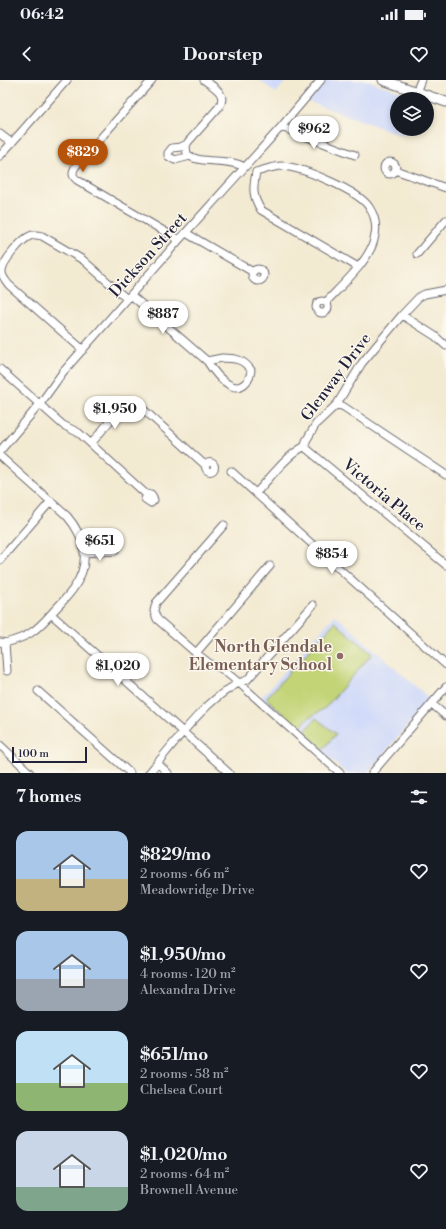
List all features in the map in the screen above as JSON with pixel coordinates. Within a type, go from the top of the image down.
[{"type":"main road","points":[[384,80],[416,92]]},
{"type":"main road","points":[[434,98],[446,102]]},
{"type":"street","points":[[152,80],[75,168],[73,172],[74,178],[179,240]]},
{"type":"street","points":[[204,80],[219,91],[222,100],[219,107],[187,144],[181,147],[172,148],[168,153],[168,156],[175,160],[190,156],[195,158],[238,163],[246,165],[256,172],[281,166],[293,167],[318,176],[361,198],[370,208],[376,227],[371,250],[358,267],[326,302]]},
{"type":"street","name":"Dickson Street","points":[[0,451],[40,404],[63,372],[321,80]]},
{"type":"street","points":[[416,92],[421,80]]},
{"type":"street","points":[[0,156],[65,81]]},
{"type":"street","points":[[281,127],[355,155]]},
{"type":"street","points":[[0,134],[12,143]]},
{"type":"street","points":[[187,144],[186,150],[190,156]]},
{"type":"street","points":[[395,170],[446,188]]},
{"type":"street","points":[[256,172],[253,192],[255,201],[261,210],[358,267]]},
{"type":"street","points":[[417,254],[446,220]]},
{"type":"street","points":[[186,233],[253,272]]},
{"type":"street","points":[[83,350],[9,285],[3,277],[2,271],[4,262],[30,236],[35,234],[42,236],[83,260],[207,361],[213,370],[228,385],[236,387],[242,386],[248,382],[251,370],[240,359],[222,358],[207,361]]},
{"type":"street","name":"Glenway Drive","points":[[256,493],[287,460],[305,446],[306,441],[316,424],[337,404],[362,363],[402,314],[419,297],[425,294],[446,290]]},
{"type":"street","points":[[402,314],[435,336],[446,346]]},
{"type":"street","points":[[0,369],[63,425],[79,433],[147,494]]},
{"type":"street","points":[[91,444],[122,406],[131,403],[143,409],[205,465]]},
{"type":"street","points":[[337,404],[344,407],[446,475]]},
{"type":"street","name":"Victoria Place","points":[[305,446],[446,565]]},
{"type":"street","points":[[0,456],[51,501],[76,527],[82,542],[84,553],[84,563],[81,574],[75,586],[51,614],[31,634],[20,639],[3,643],[7,671]]},
{"type":"street","points":[[231,471],[446,665]]},
{"type":"street","points":[[0,560],[51,501]]},
{"type":"street","points":[[224,525],[156,603],[154,610],[158,619],[196,653],[209,663],[222,669],[239,683],[340,773]]},
{"type":"street","points":[[84,553],[115,551]]},
{"type":"street","points":[[196,653],[270,566]]},
{"type":"street","points":[[149,773],[211,702],[231,687],[246,680],[313,605]]},
{"type":"street","points":[[51,614],[229,773]]},
{"type":"street","points":[[372,773],[446,687]]},
{"type":"street","points":[[38,691],[130,773]]},
{"type":"street","points":[[432,704],[446,716]]},
{"type":"street","points":[[0,745],[30,773]]},
{"type":"street","points":[[157,764],[168,773]]},
{"type":"shaded area","points":[[259,80],[287,80],[276,93]]},
{"type":"shaded area","points":[[326,80],[367,80],[402,92],[390,92],[390,131],[307,101]]},
{"type":"shaded area","name":"North Glendale Elementary School","points":[[335,615],[430,699],[367,773],[346,773],[261,698]]},
{"type":"green space","points":[[335,622],[372,654],[325,708],[307,719],[299,729],[266,698]]},
{"type":"green space","points":[[316,718],[336,734],[323,749],[304,732]]},
{"type":"place","name":"North Glendale Elementary School","points":[[340,656]]}]
